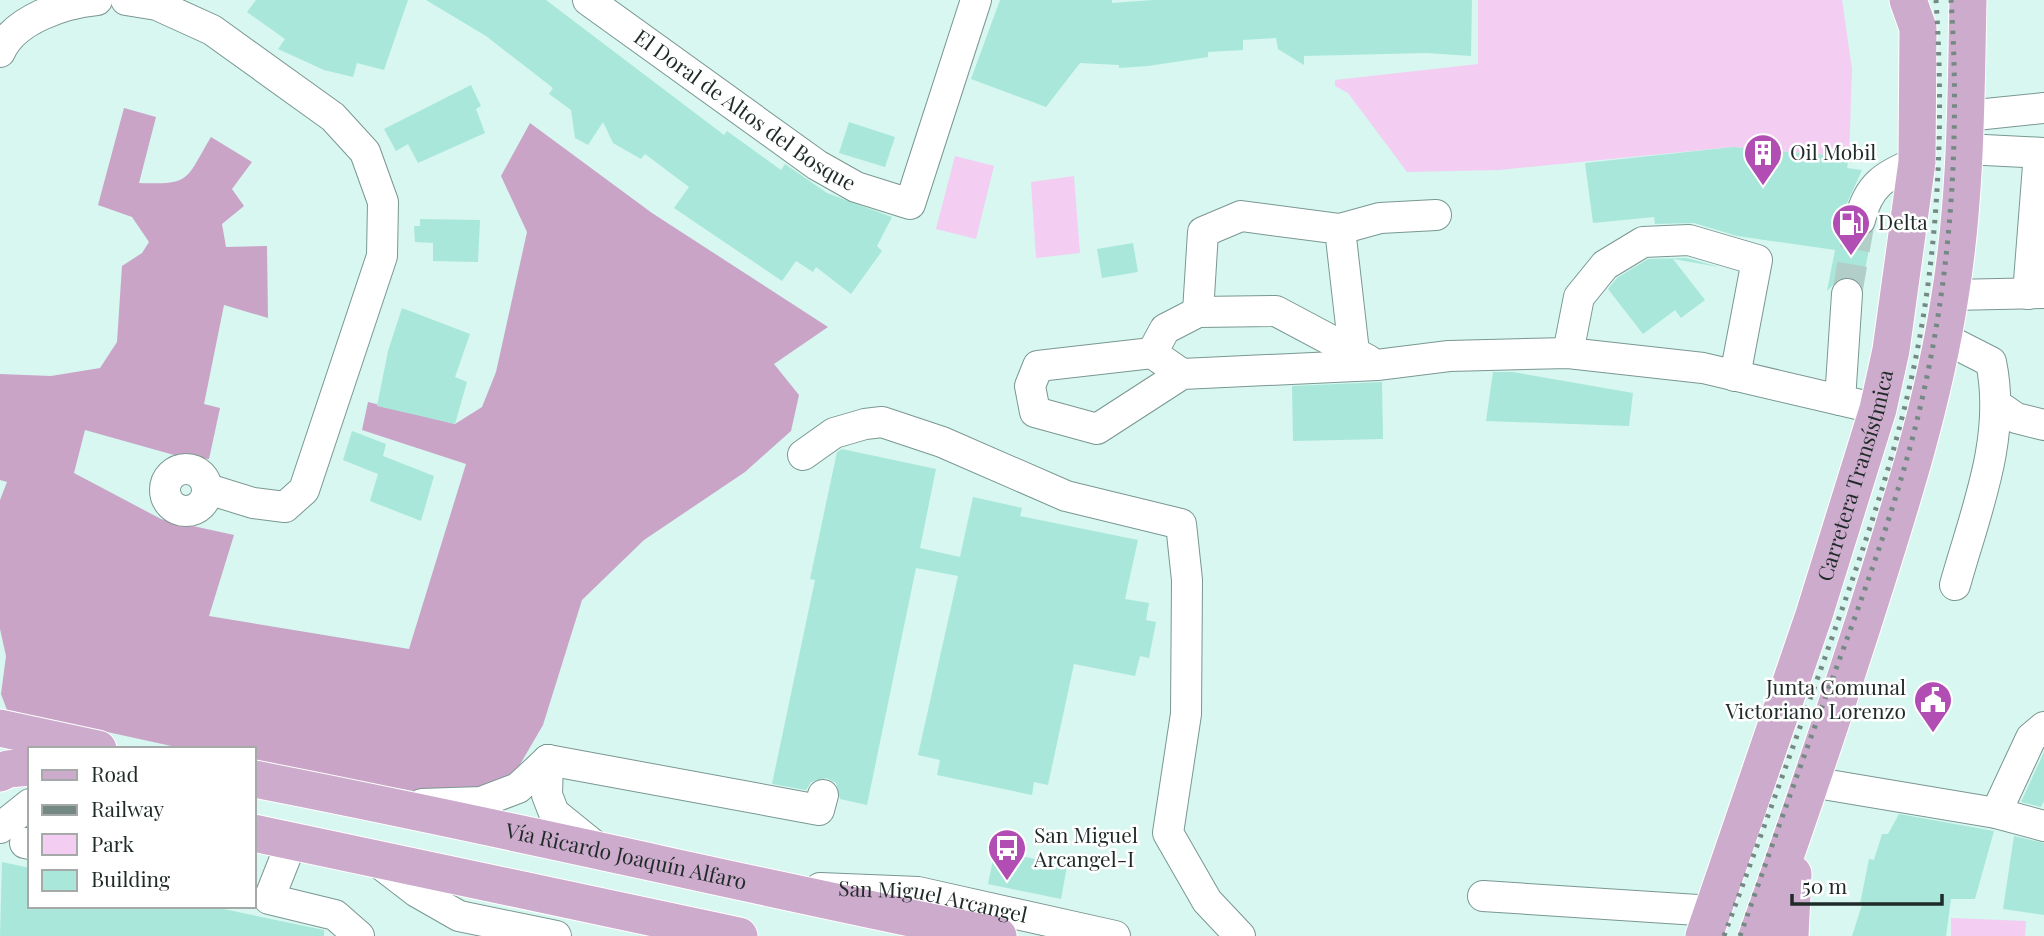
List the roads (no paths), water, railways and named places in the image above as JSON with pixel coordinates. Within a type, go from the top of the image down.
[{"type":"main road","points":[[1757,936],[1800,817],[1890,540],[1942,337],[1951,295],[1965,133],[1968,0]]},
{"type":"main road","name":"Carretera Transístmica","points":[[1708,923],[1814,615],[1878,409],[1900,296],[1917,162],[1913,9]]},
{"type":"main road","points":[[0,728],[89,747]]},
{"type":"main road","points":[[0,773],[8,769],[28,767]]},
{"type":"main road","name":"Vía Ricardo Joaquín Alfaro","points":[[256,779],[390,805],[749,886],[998,936]]},
{"type":"main road","points":[[0,781],[28,787]]},
{"type":"main road","points":[[1790,936],[1790,893],[1800,817]]},
{"type":"main road","points":[[256,833],[688,932],[739,936]]},
{"type":"street","points":[[0,52],[3,44],[25,24],[75,2],[97,0]]},
{"type":"street","points":[[126,0],[157,5],[212,30],[333,117],[365,152],[383,202],[382,256],[304,490],[285,506],[253,503],[208,489]]},
{"type":"street","name":"El Doral de Altos del Bosque","points":[[588,0],[817,165],[856,187],[911,204],[976,0]]},
{"type":"street","points":[[1965,133],[2044,108]]},
{"type":"street","points":[[1951,295],[2036,294],[2041,153],[1965,133]]},
{"type":"street","points":[[1860,220],[1863,207],[1887,174],[1917,162]]},
{"type":"street","points":[[1198,312],[1203,232],[1241,216],[1340,229],[1380,218],[1436,215]]},
{"type":"street","points":[[1340,229],[1366,359]]},
{"type":"street","points":[[1568,353],[1579,297],[1605,265],[1643,242],[1689,240],[1757,260],[1735,376]]},
{"type":"street","points":[[1840,400],[1847,295]]},
{"type":"street","points":[[1153,353],[1165,329],[1198,312],[1276,311],[1366,359]]},
{"type":"street","points":[[1942,337],[1992,362],[1996,404],[1994,443],[1955,585]]},
{"type":"street","points":[[1182,374],[1153,353],[1038,366],[1030,387],[1035,412],[1097,429],[1182,374],[1366,359],[1568,353],[1703,369],[1878,409]]},
{"type":"street","points":[[1996,404],[2016,418],[2044,425]]},
{"type":"street","points":[[803,454],[834,433],[882,422],[942,442],[1066,496],[1181,524],[1187,580],[1186,714],[1168,833],[1206,901],[1240,936]]},
{"type":"street","points":[[1996,813],[2031,738],[2044,727]]},
{"type":"street","points":[[548,760],[819,810],[823,795]]},
{"type":"street","points":[[390,805],[481,802],[518,788],[548,760]]},
{"type":"street","points":[[548,760],[547,795],[554,813],[601,851]]},
{"type":"street","points":[[1811,782],[1996,813],[2044,826]]},
{"type":"street","points":[[0,828],[28,806]]},
{"type":"street","points":[[292,841],[262,898],[335,915],[359,936]]},
{"type":"street","points":[[374,859],[417,892],[459,916],[556,936]]},
{"type":"street","name":"San Miguel Arcangel","points":[[749,886],[901,890],[1103,931],[1115,936]]},
{"type":"street","points":[[1483,896],[1708,923]]},
{"type":"tunnel","points":[[1847,294],[1860,220]]},
{"type":"railway","points":[[1724,936],[1861,553],[1908,393],[1924,312],[1937,195],[1939,78],[1936,0]]},
{"type":"railway","points":[[1740,936],[1882,538],[1904,470],[1926,383],[1950,220],[1954,109],[1951,0]]},
{"type":"place","name":"Oil Mobil","points":[[1763,187]]},
{"type":"place","name":"Delta","points":[[1851,257]]},
{"type":"place","name":"Junta Comunal Victoriano Lorenzo","points":[[1933,734]]},
{"type":"place","name":"San Miguel Arcangel-I","points":[[1007,882]]}]
